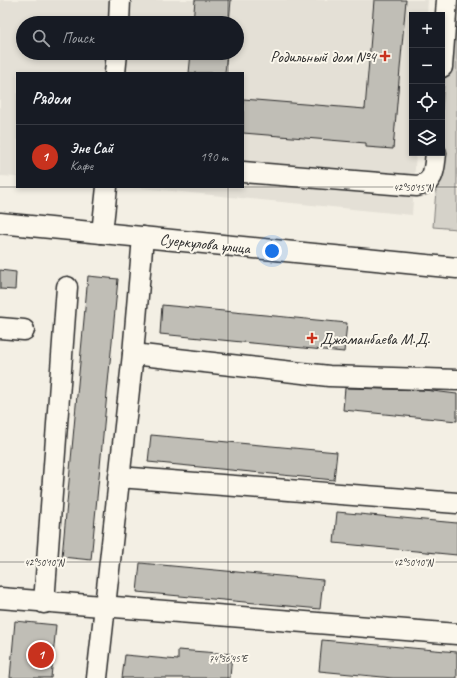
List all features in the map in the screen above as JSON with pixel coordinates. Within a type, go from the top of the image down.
[{"type":"street","points":[[119,16],[120,0]]},
{"type":"street","points":[[443,48],[447,0]]},
{"type":"street","points":[[115,72],[116,60]]},
{"type":"street","points":[[244,172],[417,186],[424,185],[434,176],[436,156]]},
{"type":"street","points":[[102,233],[107,188]]},
{"type":"street","name":"Суеркулова улица","points":[[0,223],[457,268]]},
{"type":"street","points":[[97,678],[106,608],[143,237]]},
{"type":"street","points":[[44,602],[67,287]]},
{"type":"street","points":[[0,328],[24,330]]},
{"type":"street","points":[[132,354],[330,376],[457,380]]},
{"type":"street","points":[[119,477],[457,503]]},
{"type":"street","points":[[0,598],[106,608],[457,634]]},
{"type":"shaded area","points":[[0,0],[428,0],[427,12],[409,12],[409,156],[416,156],[412,215],[142,188],[244,188],[244,72],[16,72],[16,177],[0,176]]},
{"type":"shaded area","points":[[451,0],[457,0],[457,229],[433,227],[439,156],[445,156],[445,73]]},
{"type":"building","points":[[195,0],[231,0],[230,16],[194,16]]},
{"type":"building","name":"Родильный дом №4","points":[[374,0],[406,0],[393,149],[366,147],[366,143],[244,133],[244,99],[365,109]]},
{"type":"building","name":"Родильный дом №4","points":[[190,60],[226,60],[225,72],[189,72]]},
{"type":"building","points":[[0,270],[16,272],[15,290],[0,289]]},
{"type":"building","points":[[88,276],[118,279],[91,560],[62,557]]},
{"type":"building","points":[[162,305],[347,323],[344,352],[160,334]]},
{"type":"building","points":[[345,388],[424,390],[457,394],[457,421],[343,410]]},
{"type":"building","points":[[151,435],[337,452],[334,480],[148,462]]},
{"type":"building","points":[[337,512],[457,523],[457,555],[334,543]]},
{"type":"building","points":[[140,563],[323,580],[320,609],[137,592]]},
{"type":"building","points":[[15,621],[56,625],[51,678],[10,678]]},
{"type":"building","points":[[322,640],[457,652],[457,678],[393,678],[319,671]]},
{"type":"building","points":[[178,650],[232,654],[230,678],[122,678],[125,655],[178,660]]},
{"type":"place","name":"Родильный дом №4","points":[[385,56]]},
{"type":"place","name":"Джаманбаева М.Д.","points":[[312,338]]},
{"type":"place","name":"Эне Сай","points":[[41,655]]}]
